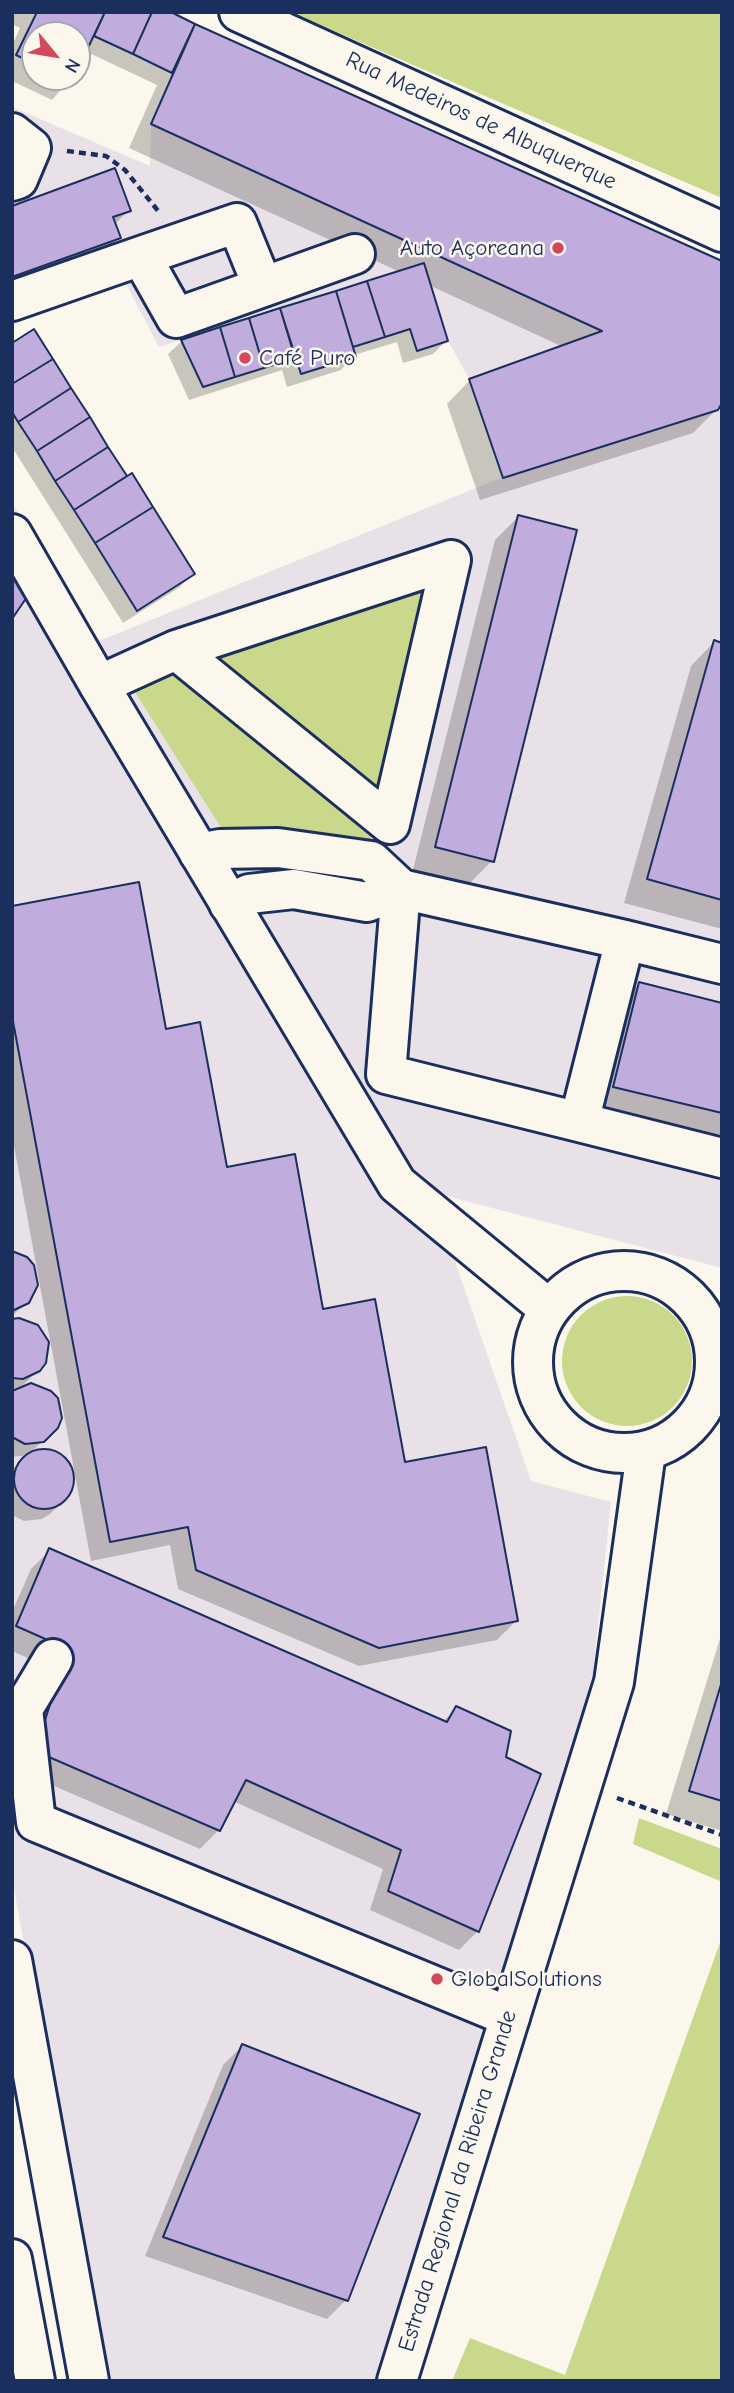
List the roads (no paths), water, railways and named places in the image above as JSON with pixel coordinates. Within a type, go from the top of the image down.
[{"type":"main road","name":"Rua Medeiros de Albuquerque","points":[[239,12],[722,232]]},
{"type":"main road","points":[[12,133],[31,148],[18,179],[12,181]]},
{"type":"main road","points":[[12,301],[237,223],[263,287]]},
{"type":"main road","points":[[141,256],[176,318],[355,254]]},
{"type":"main road","points":[[12,534],[397,1184],[548,1309]]},
{"type":"main road","points":[[99,685],[176,650],[451,560],[390,824],[401,889],[386,1074]]},
{"type":"main road","points":[[176,650],[390,824]]},
{"type":"main road","points":[[199,853],[220,849],[278,848],[371,861],[401,889],[722,964]]},
{"type":"main road","points":[[229,904],[248,894],[294,889],[367,902],[401,889]]},
{"type":"main road","points":[[579,1122],[625,940]]},
{"type":"main road","points":[[342,1093],[359,1078],[370,1073],[386,1074],[722,1158]]},
{"type":"main road","points":[[614,1270],[645,1272],[672,1283],[696,1304],[708,1324],[719,1354],[710,1393],[695,1421],[675,1439],[646,1452],[629,1455],[597,1451],[562,1432],[542,1407],[532,1364],[535,1337],[548,1309],[583,1279],[614,1270]]},
{"type":"main road","name":"Estrada Regional da Ribeira Grande","points":[[397,2381],[614,1682],[646,1452]]},
{"type":"main road","points":[[53,1659],[23,1709],[36,1822],[510,2017]]},
{"type":"main road","points":[[12,1960],[89,2381]]},
{"type":"main road","points":[[12,2259],[35,2381]]},
{"type":"place","name":"Auto Açoreana","points":[[558,248]]},
{"type":"place","name":"Café Puro","points":[[245,358]]},
{"type":"place","name":"GlobalSolutions","points":[[437,1979]]}]
